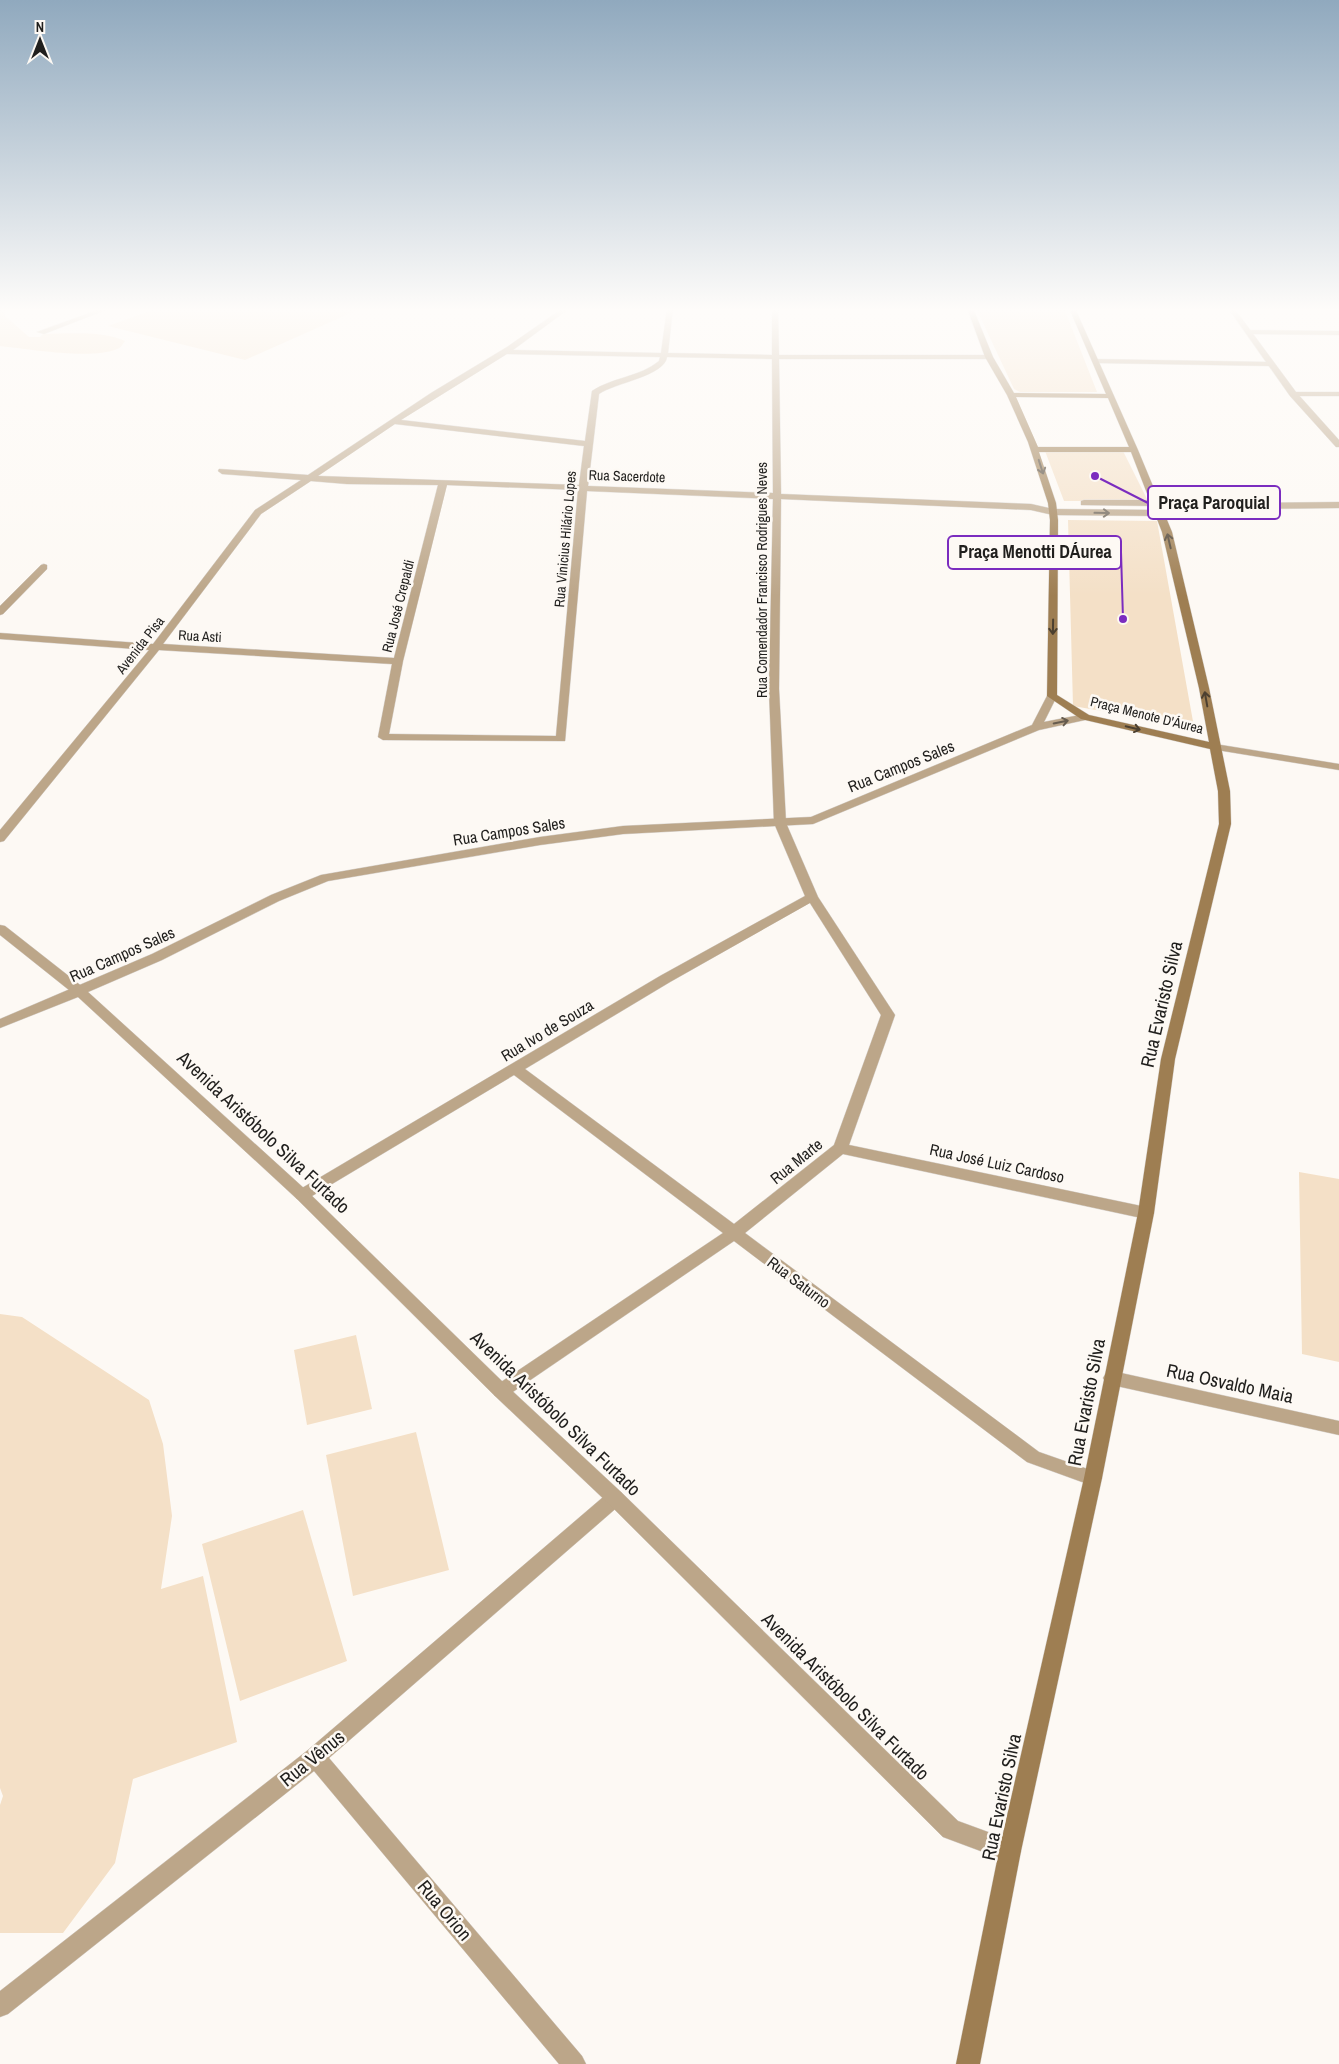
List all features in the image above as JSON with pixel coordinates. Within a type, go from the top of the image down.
[{"type":"main road","points":[[1014,404],[1033,446],[1053,508],[1052,696]]},
{"type":"main road","name":"Praça Menote D'Áurea","points":[[1052,696],[1085,717],[1215,747],[1204,688],[1167,532],[1133,446],[1113,404]]},
{"type":"main road","points":[[1033,446],[1133,446]]},
{"type":"main road","name":"Rua Evaristo Silva","points":[[968,2064],[1010,1850],[1093,1478],[1146,1213],[1168,1059],[1225,824],[1224,791],[1215,747]]},
{"type":"street","name":"Avenida Pisa","points":[[0,838],[156,647],[258,512],[422,404]]},
{"type":"street","name":"Rua Vinicius Hilário Lopes","points":[[383,737],[562,740],[583,488],[594,404]]},
{"type":"street","name":"Rua Comendador Francisco Rodrigues Neves","points":[[776,404],[777,496],[774,690],[780,823]]},
{"type":"street","points":[[1302,404],[1339,445]]},
{"type":"street","points":[[394,422],[589,444]]},
{"type":"street","name":"Rua Sacerdote","points":[[222,471],[347,481],[443,482],[1053,508]]},
{"type":"street","name":"Rua José Crepaldi","points":[[383,737],[398,661],[443,482]]},
{"type":"street","points":[[1053,508],[1156,503],[1171,507],[1339,504]]},
{"type":"street","points":[[1053,508],[1160,514],[1171,507]]},
{"type":"street","points":[[0,612],[44,567]]},
{"type":"street","name":"Rua Asti","points":[[0,636],[398,661]]},
{"type":"street","points":[[1036,727],[1052,696]]},
{"type":"street","name":"Rua Campos Sales","points":[[0,1024],[157,957],[275,898],[324,878],[540,841],[614,831],[813,820],[1036,727],[1085,717]]},
{"type":"street","points":[[1215,747],[1339,768]]},
{"type":"street","name":"Rua Marte","points":[[500,1391],[734,1233],[840,1148],[888,1015],[812,898],[780,823]]},
{"type":"street","name":"Rua Ivo de Souza","points":[[302,1195],[665,979],[812,898]]},
{"type":"street","name":"Avenida Aristóbolo Silva Furtado","points":[[0,929],[79,991],[302,1195],[500,1391],[615,1498],[951,1829],[1010,1850]]},
{"type":"street","name":"Rua Saturno","points":[[516,1069],[1032,1457],[1093,1478]]},
{"type":"street","name":"Rua José Luiz Cardoso","points":[[840,1148],[1146,1213]]},
{"type":"street","name":"Rua Osvaldo Maia","points":[[1112,1378],[1339,1428]]},
{"type":"street","name":"Rua Vênus","points":[[4,1997],[315,1757],[615,1498]]},
{"type":"street","name":"Rua Orion","points":[[315,1757],[574,2064]]},
{"type":"shaded area","points":[[1045,451],[1123,451],[1148,501],[1064,501]]},
{"type":"shaded area","points":[[1068,520],[1157,521],[1194,727],[1073,706]]},
{"type":"shaded area","points":[[1299,1172],[1339,1179],[1339,1362],[1302,1354]]},
{"type":"shaded area","points":[[0,1314],[22,1317],[149,1400],[163,1444],[172,1516],[161,1589],[203,1576],[237,1742],[133,1779],[115,1863],[63,1933],[0,1933],[0,1805],[3,1796],[0,1788]]},
{"type":"shaded area","points":[[356,1335],[372,1409],[307,1425],[294,1350]]},
{"type":"shaded area","points":[[416,1432],[449,1570],[353,1596],[326,1455]]},
{"type":"shaded area","points":[[303,1510],[347,1661],[240,1701],[202,1544]]},
{"type":"place","name":"Praça Paroquial","points":[[1095,476]]},
{"type":"place","name":"Praça Menotti DÁurea","points":[[1123,619]]}]
